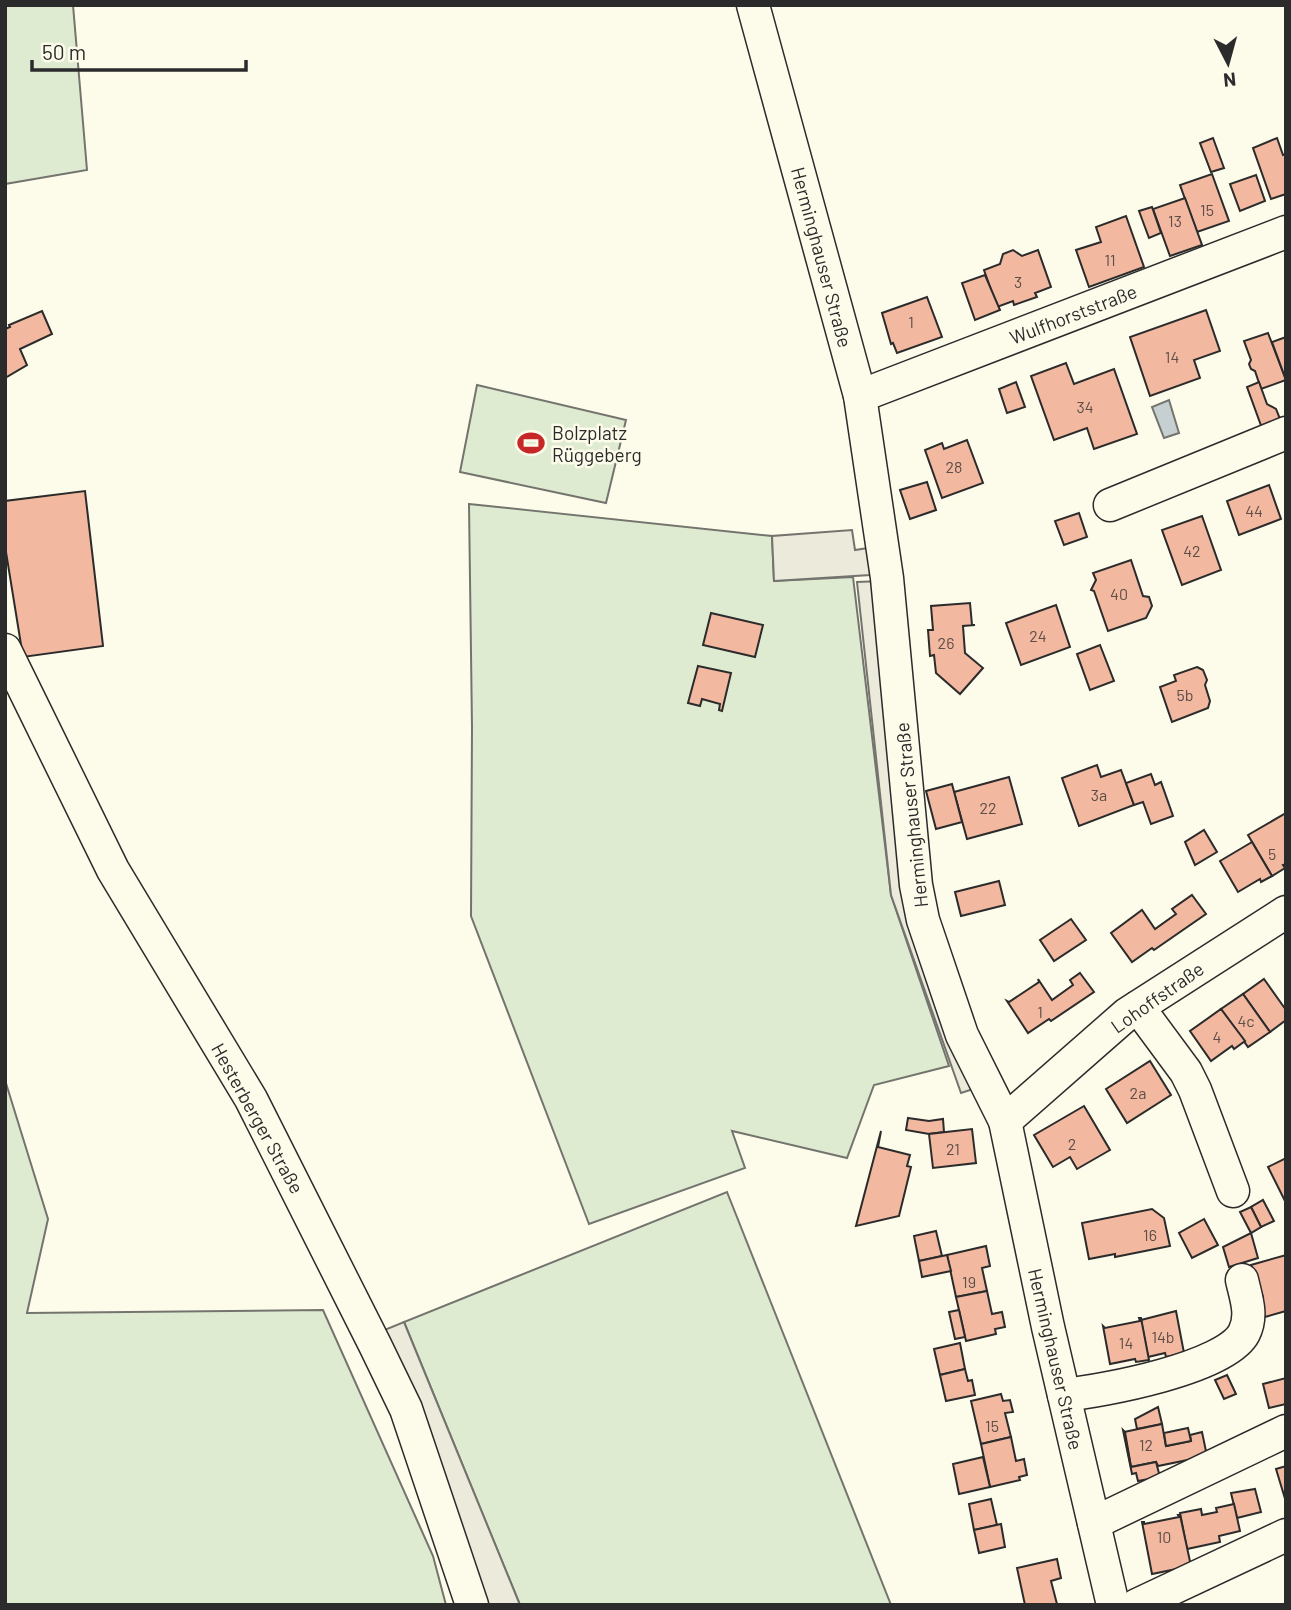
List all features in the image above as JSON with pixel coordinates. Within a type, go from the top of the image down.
[{"type":"street","name":"Herminghauser Straße","points":[[745,8],[860,396],[887,578],[918,897],[923,920],[962,1035],[1005,1121],[1113,1605]]},
{"type":"street","name":"Wulfhorststraße","points":[[860,396],[1286,232]]},
{"type":"street","points":[[1110,505],[1286,433]]},
{"type":"street","name":"Hesterberger Straße","points":[[5,649],[113,870],[251,1099],[406,1409],[472,1605]]},
{"type":"street","name":"Lohoffstraße","points":[[1005,1121],[1139,1007],[1286,912]]},
{"type":"street","points":[[1139,1007],[1186,1072],[1233,1191]]},
{"type":"street","points":[[1064,1395],[1089,1393],[1178,1371],[1217,1356],[1238,1342],[1249,1320],[1242,1280]]},
{"type":"street","points":[[1094,1523],[1286,1432]]},
{"type":"street","points":[[1137,1605],[1286,1535]]},
{"type":"green space","points":[[5,5],[73,5],[87,170],[5,184]]},
{"type":"green space","name":"Bolzplatz Rüggeberg","points":[[477,385],[626,420],[606,503],[460,472]]},
{"type":"green space","points":[[469,504],[772,536],[774,581],[853,577],[891,895],[949,1066],[874,1085],[847,1158],[732,1131],[745,1168],[589,1224],[471,916]]},
{"type":"green space","points":[[5,1080],[48,1219],[27,1313],[323,1310],[433,1556],[446,1605],[5,1605]]},
{"type":"green space","points":[[727,1192],[891,1605],[520,1605],[404,1322]]},
{"type":"shaded area","points":[[1169,400],[1179,433],[1164,438],[1152,407]]},
{"type":"shaded area","points":[[852,530],[855,550],[868,548],[870,575],[774,581],[772,536]]},
{"type":"shaded area","points":[[882,581],[916,885],[976,1088],[961,1093],[891,895],[857,582]]},
{"type":"shaded area","points":[[404,1322],[520,1605],[487,1605],[470,1549],[417,1408],[382,1331]]},
{"type":"building","points":[[1213,138],[1224,168],[1211,172],[1200,143]]},
{"type":"building","points":[[1277,138],[1283,155],[1286,154],[1286,194],[1271,199],[1253,148]]},
{"type":"building","points":[[1212,174],[1229,221],[1197,232],[1180,185]]},
{"type":"building","points":[[1256,175],[1265,201],[1240,211],[1230,184]]},
{"type":"building","points":[[1185,198],[1202,245],[1170,256],[1153,209]]},
{"type":"building","points":[[1152,207],[1161,233],[1149,238],[1139,211]]},
{"type":"building","points":[[1126,216],[1144,267],[1089,287],[1076,250],[1101,242],[1096,227]]},
{"type":"building","points":[[1013,250],[1022,256],[1038,250],[1051,287],[1035,293],[1037,297],[1014,305],[1013,301],[997,307],[984,270],[1000,264],[1003,254]]},
{"type":"building","points":[[985,275],[1000,310],[975,320],[962,283]]},
{"type":"building","points":[[927,297],[942,337],[897,353],[893,343],[891,344],[882,313]]},
{"type":"building","points":[[1206,310],[1220,351],[1194,360],[1200,378],[1150,396],[1130,337]]},
{"type":"building","points":[[42,311],[52,334],[20,349],[27,365],[5,378],[5,329]]},
{"type":"building","points":[[1268,333],[1286,380],[1261,389],[1255,371],[1249,364],[1251,360],[1244,341]]},
{"type":"building","points":[[1286,337],[1286,380],[1272,342]]},
{"type":"building","points":[[1066,363],[1074,384],[1114,369],[1137,434],[1094,449],[1087,428],[1054,440],[1031,376]]},
{"type":"building","points":[[1016,382],[1025,407],[1007,413],[999,389]]},
{"type":"building","points":[[1259,382],[1267,404],[1276,409],[1282,424],[1263,431],[1247,387]]},
{"type":"building","points":[[967,440],[983,483],[942,498],[925,450],[942,443],[944,449]]},
{"type":"building","points":[[927,482],[936,510],[910,519],[900,490]]},
{"type":"building","points":[[1269,485],[1281,519],[1239,535],[1227,501]]},
{"type":"building","points":[[85,491],[103,646],[23,657],[5,546],[5,501]]},
{"type":"building","points":[[1079,513],[1087,537],[1064,545],[1055,521]]},
{"type":"building","points":[[1202,516],[1221,570],[1182,585],[1162,530]]},
{"type":"building","points":[[1131,560],[1143,596],[1149,597],[1152,606],[1146,618],[1108,631],[1094,591],[1091,590],[1096,580],[1093,573]]},
{"type":"building","points":[[970,603],[972,625],[975,625],[963,626],[965,653],[983,668],[960,694],[936,673],[934,655],[930,656],[928,630],[933,630],[931,606]]},
{"type":"building","points":[[1056,605],[1070,647],[1021,665],[1006,623]]},
{"type":"building","points":[[711,613],[763,625],[755,657],[703,645]]},
{"type":"building","points":[[1100,645],[1114,681],[1090,690],[1077,654]]},
{"type":"building","points":[[698,666],[731,673],[722,711],[719,710],[720,704],[702,699],[700,706],[688,703]]},
{"type":"building","points":[[1197,667],[1203,670],[1207,680],[1205,685],[1210,701],[1208,708],[1172,722],[1160,687],[1176,681],[1174,675]]},
{"type":"building","points":[[1097,765],[1101,777],[1121,770],[1134,805],[1079,826],[1062,778]]},
{"type":"building","points":[[1151,774],[1155,785],[1161,782],[1173,816],[1151,824],[1143,802],[1134,805],[1126,783]]},
{"type":"building","points":[[1009,777],[1022,824],[967,839],[954,792]]},
{"type":"building","points":[[952,784],[962,822],[936,829],[926,791]]},
{"type":"building","points":[[1286,813],[1286,864],[1283,865],[1285,868],[1272,876],[1248,835]]},
{"type":"building","points":[[1204,830],[1217,852],[1195,865],[1185,842]]},
{"type":"building","points":[[1252,842],[1272,876],[1261,882],[1260,879],[1238,892],[1220,861]]},
{"type":"building","points":[[999,881],[1005,905],[961,916],[955,892]]},
{"type":"building","points":[[1192,895],[1206,914],[1132,962],[1111,933],[1142,910],[1155,929],[1176,914],[1172,909]]},
{"type":"building","points":[[1071,919],[1086,940],[1054,961],[1040,940]]},
{"type":"building","points":[[1080,973],[1094,992],[1028,1033],[1007,1001],[1039,982],[1038,979],[1052,1000],[1073,985],[1070,980]]},
{"type":"building","points":[[1264,979],[1286,1010],[1286,1020],[1270,1032],[1243,994]]},
{"type":"building","points":[[1243,994],[1270,1032],[1248,1047],[1221,1009]]},
{"type":"building","points":[[1221,1009],[1245,1041],[1234,1049],[1232,1046],[1211,1061],[1190,1031]]},
{"type":"building","points":[[1150,1061],[1171,1095],[1127,1123],[1106,1089]]},
{"type":"building","points":[[1084,1106],[1110,1150],[1077,1169],[1070,1157],[1053,1167],[1034,1135]]},
{"type":"building","points":[[908,1118],[929,1121],[943,1119],[944,1132],[929,1134],[906,1130]]},
{"type":"building","points":[[972,1129],[976,1163],[933,1168],[929,1134]]},
{"type":"building","points":[[881,1131],[878,1147],[910,1155],[907,1166],[911,1167],[899,1216],[856,1226]]},
{"type":"building","points":[[1286,1158],[1286,1201],[1285,1201],[1268,1167]]},
{"type":"building","points":[[1263,1200],[1274,1221],[1261,1227],[1251,1207]]},
{"type":"building","points":[[1251,1207],[1261,1227],[1251,1233],[1240,1212]]},
{"type":"building","points":[[1152,1209],[1164,1218],[1170,1246],[1115,1257],[1115,1254],[1089,1259],[1082,1223]]},
{"type":"building","points":[[1204,1219],[1218,1245],[1192,1258],[1179,1233]]},
{"type":"building","points":[[936,1231],[942,1256],[919,1261],[914,1236]]},
{"type":"building","points":[[1251,1233],[1258,1258],[1229,1267],[1223,1247]]},
{"type":"building","points":[[986,1246],[990,1266],[982,1268],[987,1291],[956,1297],[947,1255]]},
{"type":"building","points":[[947,1255],[951,1271],[922,1277],[919,1261]]},
{"type":"building","points":[[1286,1255],[1286,1311],[1265,1317],[1260,1298],[1263,1297],[1251,1265]]},
{"type":"building","points":[[987,1291],[992,1314],[1002,1312],[1005,1327],[995,1329],[996,1334],[966,1341],[956,1297]]},
{"type":"building","points":[[959,1310],[965,1337],[955,1339],[949,1312]]},
{"type":"building","points":[[1176,1311],[1184,1353],[1148,1357],[1141,1320]]},
{"type":"building","points":[[1141,1318],[1149,1360],[1136,1362],[1135,1359],[1110,1364],[1103,1326],[1105,1328],[1140,1321]]},
{"type":"building","points":[[960,1343],[965,1369],[940,1375],[934,1349]]},
{"type":"building","points":[[965,1369],[968,1381],[972,1380],[975,1395],[946,1401],[940,1375]]},
{"type":"building","points":[[1227,1375],[1236,1394],[1224,1399],[1215,1380]]},
{"type":"building","points":[[1286,1378],[1286,1404],[1269,1408],[1263,1384]]},
{"type":"building","points":[[1001,1394],[1003,1401],[1010,1400],[1013,1412],[1005,1413],[1011,1437],[981,1444],[971,1401]]},
{"type":"building","points":[[1158,1407],[1162,1424],[1137,1429],[1135,1419]]},
{"type":"building","points":[[1162,1424],[1166,1446],[1191,1441],[1190,1435],[1202,1432],[1207,1456],[1158,1466],[1156,1462],[1131,1467],[1124,1432]]},
{"type":"building","points":[[1188,1428],[1191,1441],[1166,1446],[1164,1433]]},
{"type":"building","points":[[1123,1430],[1131,1467],[1156,1462],[1160,1477],[1138,1481],[1136,1473],[1132,1474]]},
{"type":"building","points":[[1011,1437],[1016,1461],[1024,1459],[1027,1475],[1019,1477],[1020,1480],[990,1487],[981,1444]]},
{"type":"building","points":[[983,1457],[990,1487],[959,1494],[953,1464]]},
{"type":"building","points":[[1286,1466],[1286,1502],[1276,1469]]},
{"type":"building","points":[[1255,1489],[1261,1512],[1237,1518],[1231,1493]]},
{"type":"building","points":[[991,1499],[997,1525],[974,1530],[969,1504]]},
{"type":"building","points":[[1234,1504],[1240,1531],[1219,1536],[1220,1542],[1187,1549],[1180,1513],[1201,1509],[1202,1515]]},
{"type":"building","points":[[1180,1515],[1191,1566],[1152,1574],[1142,1522],[1144,1524],[1179,1517]]},
{"type":"building","points":[[1001,1524],[1005,1547],[979,1553],[974,1530]]},
{"type":"building","points":[[1057,1559],[1061,1578],[1051,1581],[1057,1604],[1025,1605],[1017,1568]]},
{"type":"place","name":"Bolzplatz Rüggeberg","points":[[531,443]]}]
